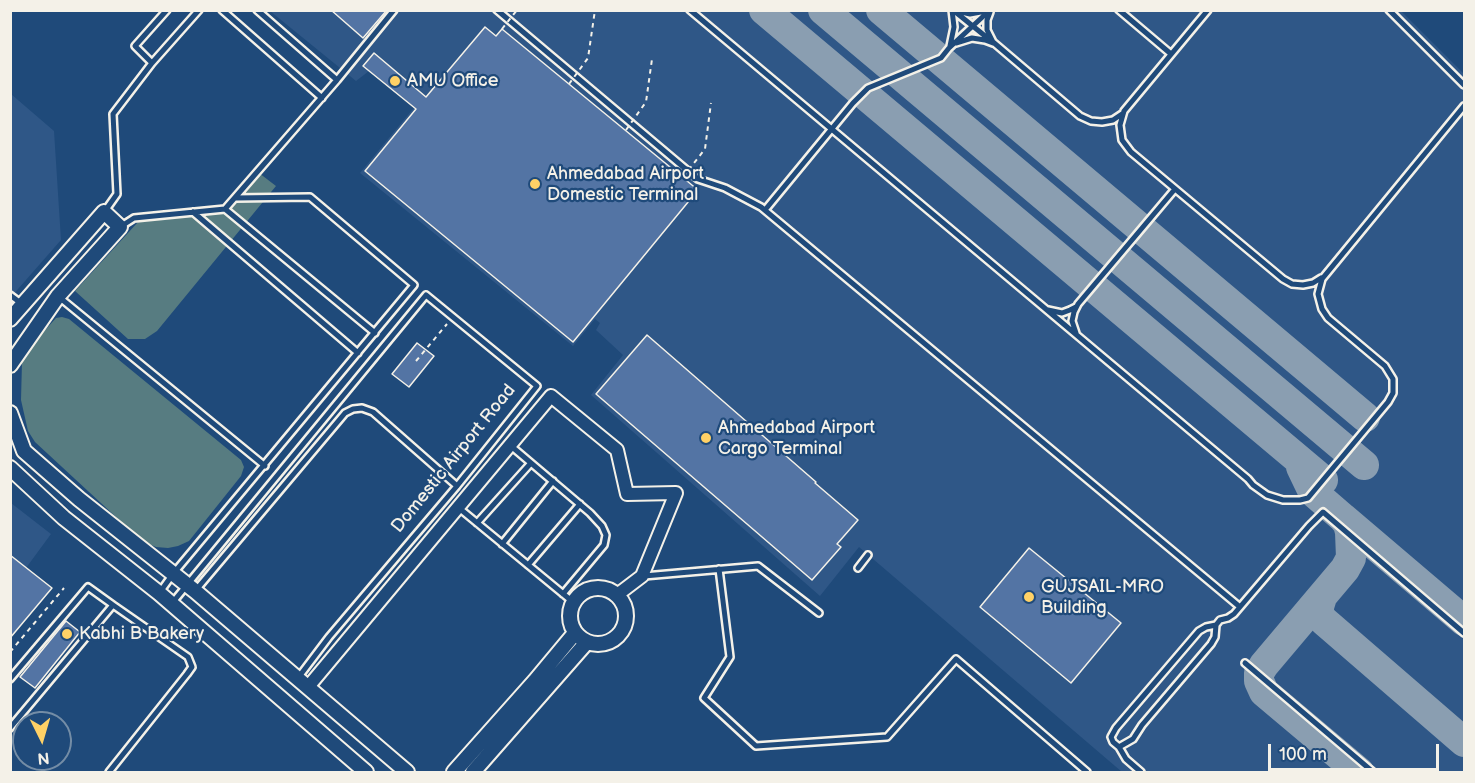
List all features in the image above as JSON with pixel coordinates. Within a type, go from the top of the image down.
[{"type":"main road","points":[[10,319],[104,212],[120,227],[58,296],[10,365]]},
{"type":"main road","points":[[10,413],[24,451],[79,499],[191,588],[407,772]]},
{"type":"main road","points":[[10,468],[64,518],[171,603],[366,772]]},
{"type":"main road","points":[[591,589],[609,590],[622,602],[626,619],[624,627],[612,640],[604,644],[587,642],[575,633],[571,625],[568,598],[591,589]]},
{"type":"main road","points":[[454,772],[575,633]]},
{"type":"main road","points":[[473,772],[587,642]]},
{"type":"street","points":[[303,682],[458,507],[551,396],[617,450],[627,494],[676,493],[642,576],[617,595]]},
{"type":"lane","points":[[152,63],[135,46],[167,10]]},
{"type":"lane","points":[[104,212],[117,194],[113,114],[152,63],[200,10]]},
{"type":"lane","points":[[222,10],[322,98]]},
{"type":"lane","points":[[257,10],[337,80]]},
{"type":"lane","points":[[120,227],[134,218],[225,209],[322,98],[394,10]]},
{"type":"lane","points":[[497,10],[688,171],[699,179],[725,188],[765,210],[1240,607]]},
{"type":"lane","points":[[690,10],[1260,491],[1283,500],[1308,498],[1389,402],[1393,388],[1391,374],[1385,366],[1328,318],[1322,309],[1318,299],[1319,289],[1328,270]]},
{"type":"lane","points":[[949,48],[954,27],[954,10]]},
{"type":"lane","points":[[954,10],[976,14],[989,10]]},
{"type":"lane","points":[[954,10],[1085,119],[1096,122],[1108,122],[1123,113],[1208,10]]},
{"type":"lane","points":[[765,210],[831,129],[868,88],[941,58],[989,10]]},
{"type":"lane","points":[[989,10],[987,30],[996,45]]},
{"type":"lane","points":[[1119,10],[1171,54]]},
{"type":"lane","points":[[1389,10],[1464,85]]},
{"type":"lane","points":[[949,48],[960,41],[972,38],[996,45]]},
{"type":"lane","points":[[1123,113],[1120,130],[1124,144],[1131,152],[1287,282],[1308,285],[1317,281],[1328,270],[1464,106]]},
{"type":"lane","points":[[1078,337],[1072,321],[1077,306],[1175,189]]},
{"type":"lane","points":[[159,593],[414,285],[310,197],[236,198]]},
{"type":"lane","points":[[225,209],[375,333]]},
{"type":"lane","points":[[193,211],[358,353]]},
{"type":"lane","points":[[10,295],[18,301]]},
{"type":"lane","name":"Domestic Airport Road","points":[[171,603],[191,588],[232,529],[426,295],[537,386],[457,486],[329,638],[303,682]]},
{"type":"lane","points":[[58,296],[265,466]]},
{"type":"lane","points":[[1042,307],[1058,313],[1066,312],[1077,306]]},
{"type":"lane","points":[[191,588],[345,413],[353,409],[362,408],[373,412],[457,486]]},
{"type":"lane","points":[[458,507],[568,598],[604,545],[606,535],[602,526],[590,513],[510,445]]},
{"type":"lane","points":[[477,523],[531,463]]},
{"type":"lane","points":[[502,544],[553,481]]},
{"type":"lane","points":[[528,564],[580,504]]},
{"type":"lane","points":[[1119,747],[1133,739],[1142,725],[1211,644],[1215,637],[1216,625],[1220,620],[1231,616],[1240,607],[1323,512],[1464,633]]},
{"type":"lane","points":[[858,568],[868,555]]},
{"type":"lane","points":[[642,576],[758,566],[819,613]]},
{"type":"lane","points":[[719,569],[729,657],[704,698],[756,746],[887,737],[956,659],[1083,771]]},
{"type":"lane","points":[[10,680],[88,586],[188,657],[192,667],[188,674],[109,772]]},
{"type":"lane","points":[[10,728],[113,605]]},
{"type":"lane","points":[[1141,772],[1126,759],[1111,737],[1116,728],[1199,631],[1216,625]]},
{"type":"lane","points":[[1245,663],[1373,772]]},
{"type":"path","points":[[502,29],[517,10]]},
{"type":"path","points":[[569,84],[588,58],[595,10]]},
{"type":"path","points":[[626,130],[646,102],[651,58]]},
{"type":"path","points":[[682,177],[705,149],[711,103]]},
{"type":"path","points":[[416,361],[453,317]]},
{"type":"path","points":[[10,652],[64,588]]},
{"type":"shaded area","points":[[270,11],[1401,11],[1464,74],[1464,772],[1122,772],[859,547],[820,596],[591,395],[623,355],[596,330],[600,323],[595,319],[573,346],[360,173],[417,104],[373,68],[356,81]]},
{"type":"shaded area","points":[[11,94],[54,131],[61,240],[11,297]]},
{"type":"shaded area","points":[[11,503],[51,534],[26,568],[52,588],[11,638]]},
{"type":"green space","points":[[259,173],[276,186],[157,331],[145,339],[128,339],[75,291],[138,222],[226,213]]},
{"type":"green space","points":[[56,318],[69,319],[241,460],[244,467],[241,476],[189,541],[168,548],[156,547],[142,541],[35,442],[28,431],[21,400],[22,362],[29,348]]},
{"type":"building","points":[[331,10],[387,10],[363,38]]},
{"type":"building","name":"Ahmedabad Airport Domestic Terminal","points":[[485,27],[496,36],[502,29],[698,190],[573,342],[365,171],[416,109],[363,66],[374,53],[426,97]]},
{"type":"building","name":"Ahmedabad Airport Cargo Terminal","points":[[647,335],[858,520],[837,544],[841,547],[812,580],[596,394]]},
{"type":"building","points":[[417,343],[434,356],[409,387],[392,374]]},
{"type":"building","points":[[1029,548],[1121,623],[1071,683],[980,607]]},
{"type":"building","points":[[10,555],[52,588],[10,638]]},
{"type":"building","points":[[66,621],[80,632],[35,688],[20,677]]},
{"type":"taxiway","points":[[764,10],[1323,480]]},
{"type":"taxiway","points":[[823,10],[1364,465]]},
{"type":"taxiway","points":[[881,10],[1365,417]]},
{"type":"taxiway","points":[[1301,467],[1313,492],[1348,524],[1351,558],[1345,569],[1264,665],[1259,673],[1259,681],[1264,692],[1359,772]]},
{"type":"taxiway","points":[[1343,518],[1464,621]]},
{"type":"taxiway","points":[[1322,597],[1318,610],[1324,621],[1464,742]]},
{"type":"place","name":"AMU Office","points":[[395,81]]},
{"type":"place","name":"Ahmedabad Airport Domestic Terminal","points":[[535,184]]},
{"type":"place","name":"Ahmedabad Airport Cargo Terminal","points":[[706,438]]},
{"type":"place","name":"GUJSAIL-MRO Building","points":[[1029,597]]},
{"type":"place","name":"Kabhi B Bakery","points":[[67,634]]}]
